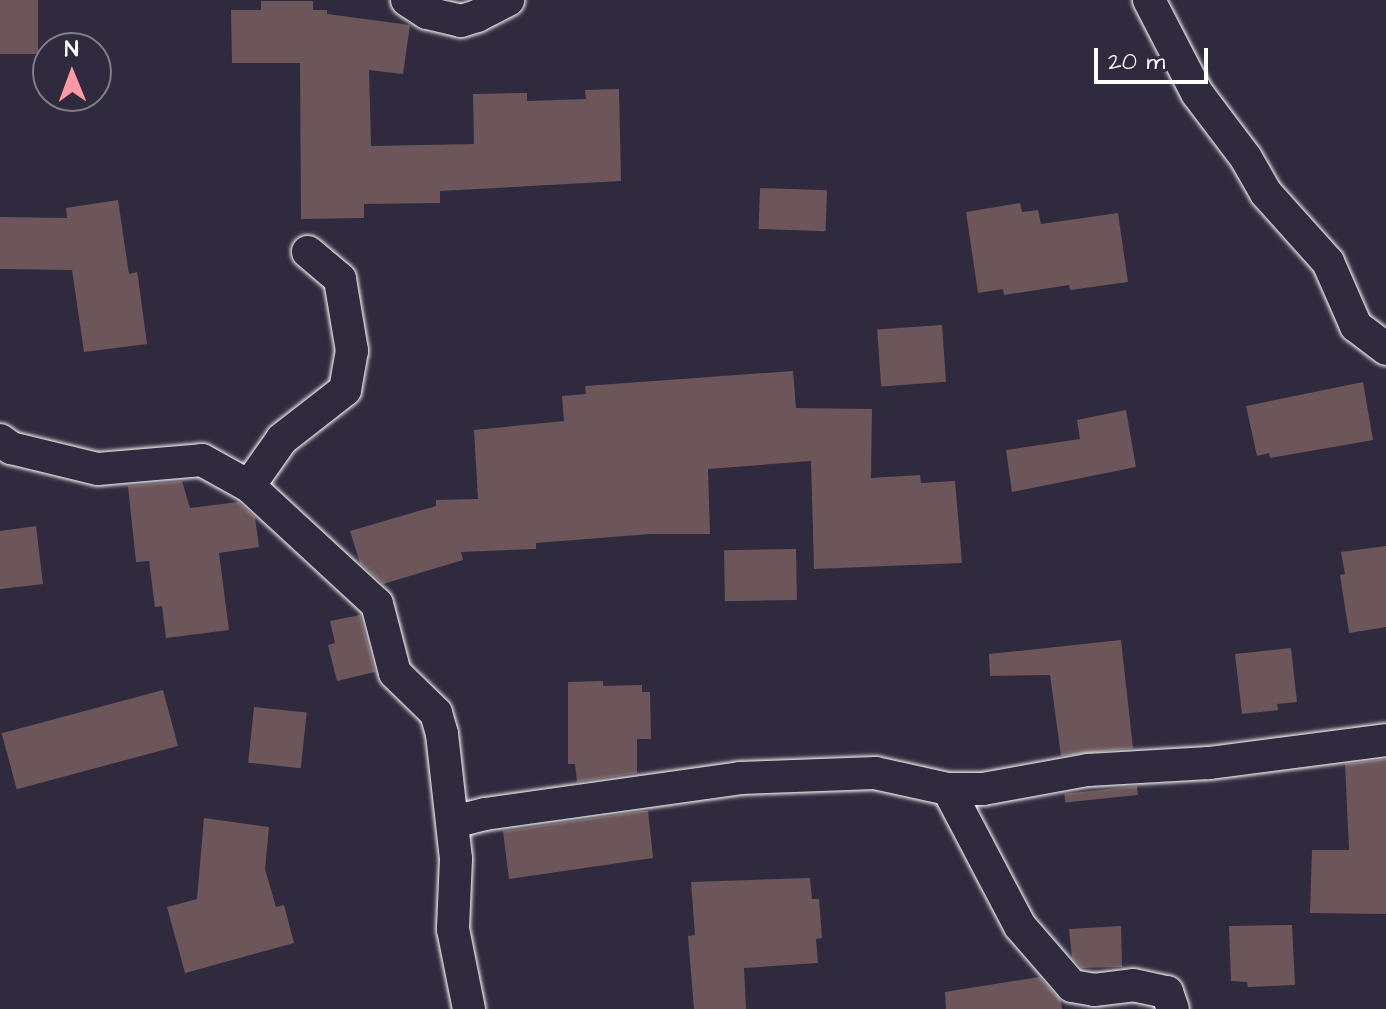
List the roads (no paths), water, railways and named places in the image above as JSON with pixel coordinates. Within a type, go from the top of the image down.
[{"type":"street","points":[[407,0],[427,13],[461,21],[508,0]]},
{"type":"street","points":[[1149,0],[1197,93],[1246,158],[1266,193],[1328,262],[1356,326],[1386,349]]},
{"type":"street","points":[[249,486],[282,439],[345,390],[352,351],[340,279],[308,252]]},
{"type":"street","points":[[0,440],[11,448],[98,469],[202,460],[249,486],[377,604],[395,673],[436,713],[456,859],[453,929],[469,1009]]},
{"type":"street","points":[[453,822],[485,814],[775,775],[875,773],[948,789],[983,789],[1088,770],[1209,763],[1386,740]]},
{"type":"street","points":[[948,789],[1020,926],[1072,986],[1094,990],[1133,985],[1167,992],[1173,1009]]}]
